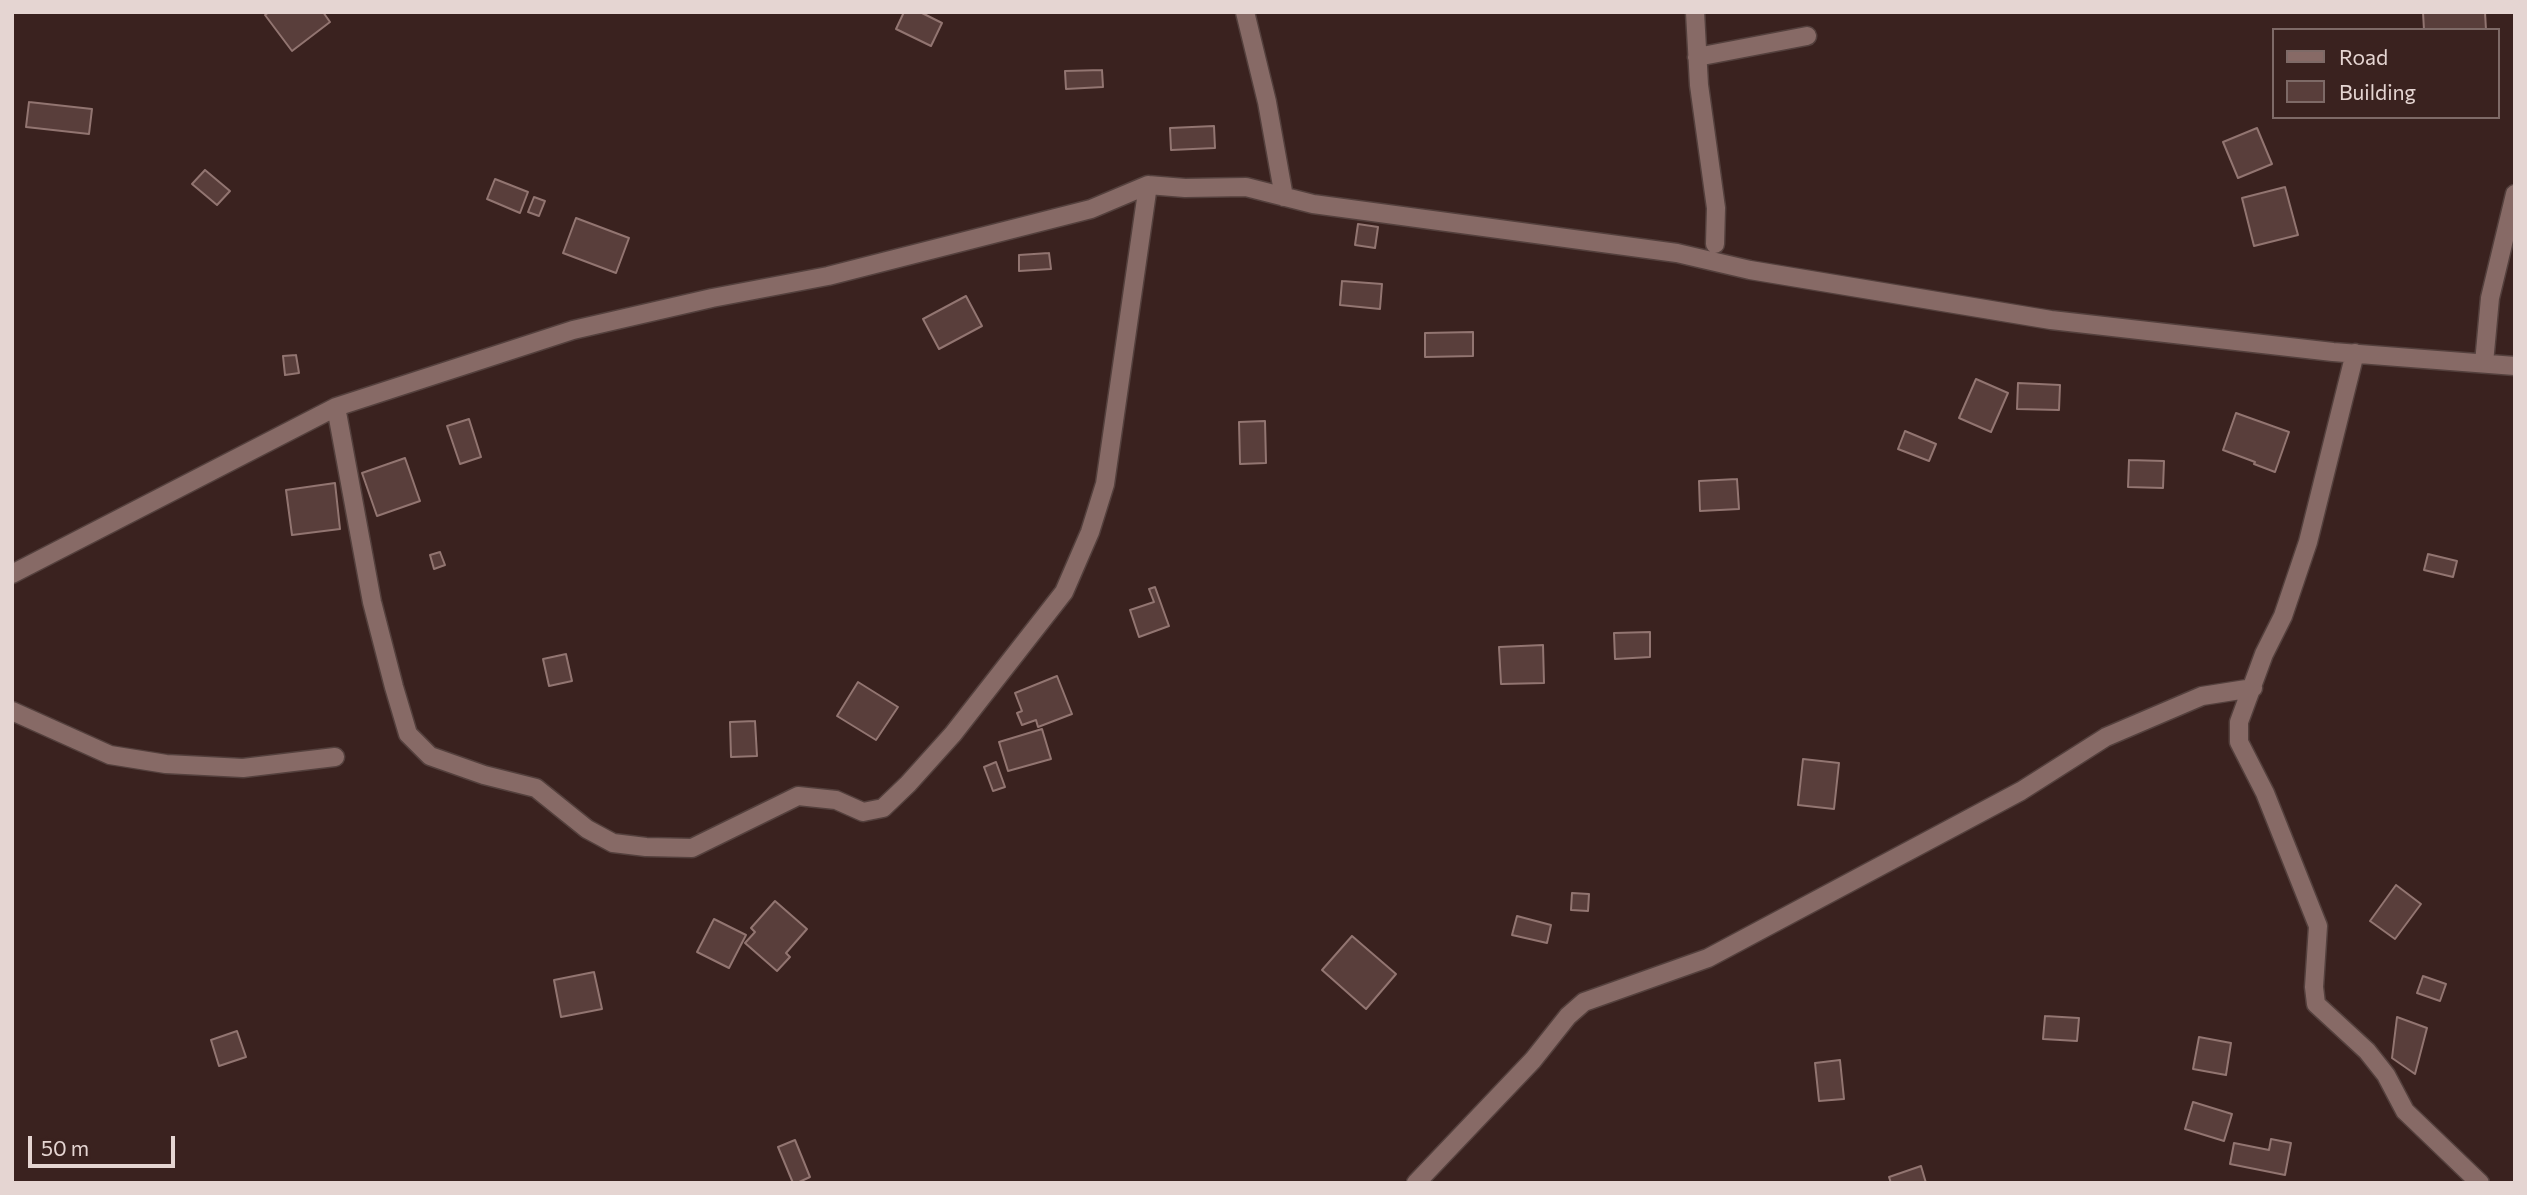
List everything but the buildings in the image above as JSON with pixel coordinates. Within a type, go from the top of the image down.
[{"type":"street","points":[[1245,12],[1267,102],[1284,197]]},
{"type":"street","points":[[1695,12],[1716,208],[1715,244]]},
{"type":"street","points":[[1698,57],[1807,36]]},
{"type":"street","points":[[336,407],[372,602],[394,687],[408,734],[430,756],[484,775],[536,788],[587,829],[613,843],[646,848],[692,848],[798,796],[836,800],[863,812],[883,808],[953,734],[1064,592],[1090,532],[1105,484],[1148,185]]},
{"type":"street","points":[[12,575],[336,407],[573,330],[828,275],[1091,209],[1148,185],[1185,188],[1246,187],[1313,204],[1676,253],[1750,270],[2051,320],[2355,353],[2515,366]]},
{"type":"street","points":[[2484,363],[2490,298],[2515,194]]},
{"type":"street","points":[[1676,253],[1715,244],[1750,270]]},
{"type":"street","points":[[2355,353],[2308,542],[2283,616],[2264,654],[2239,722],[2239,742],[2265,793],[2318,926],[2314,987],[2316,1004],[2367,1051],[2386,1075],[2405,1111],[2480,1183]]},
{"type":"street","points":[[1416,1183],[1533,1060],[1568,1016],[1584,1002],[1708,958],[2021,791],[2106,737],[2202,696],[2253,688]]},
{"type":"street","points":[[12,711],[110,755],[155,762],[243,768],[335,757]]}]
